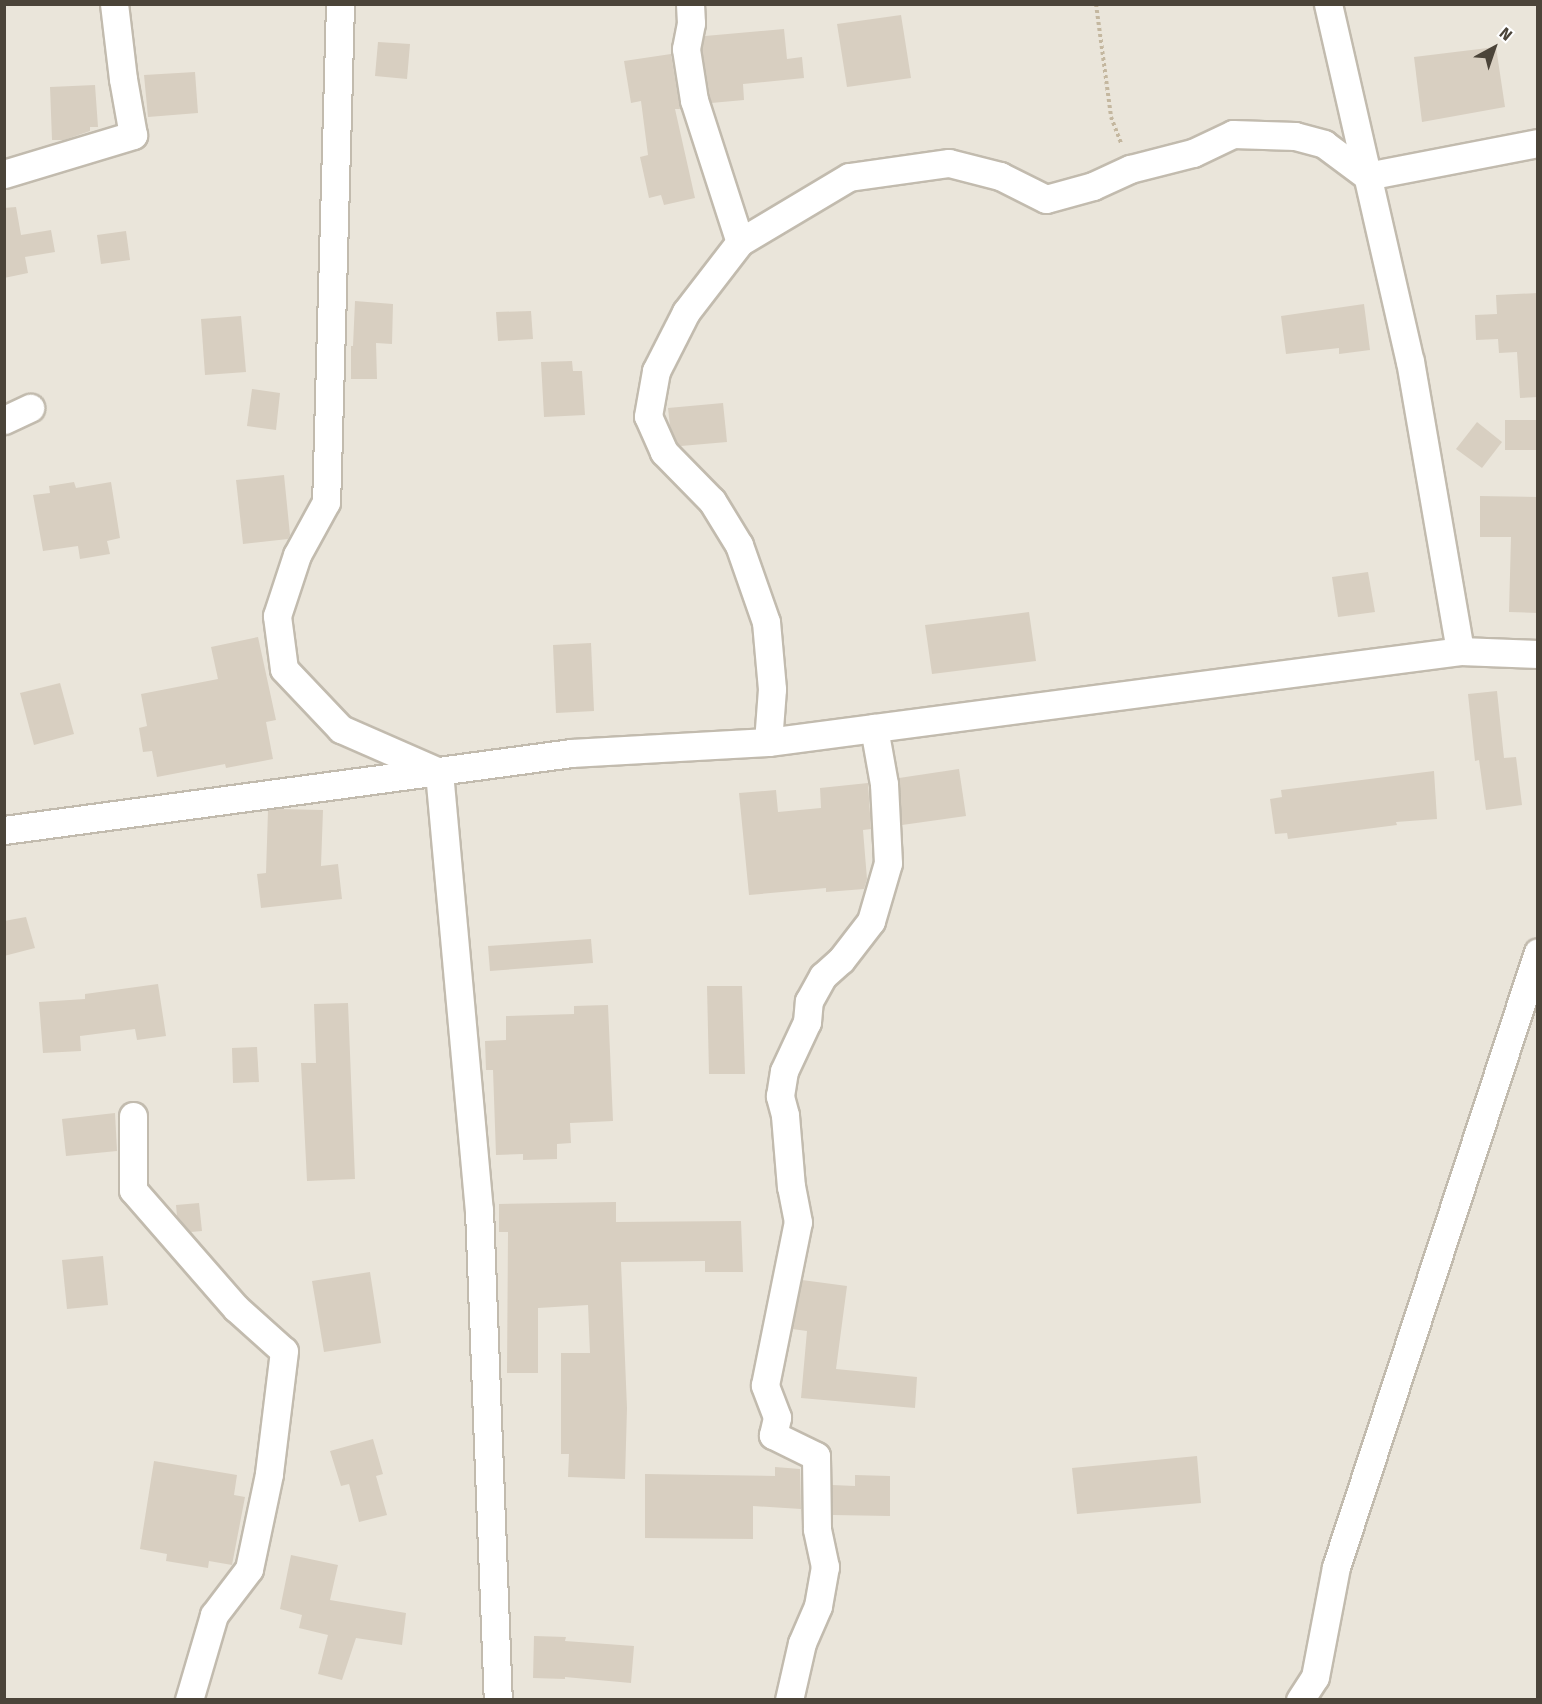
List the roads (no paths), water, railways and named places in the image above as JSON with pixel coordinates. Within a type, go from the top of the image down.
[{"type":"street","points":[[4,174],[133,135],[114,4]]},
{"type":"street","points":[[339,4],[326,502],[297,555],[277,616],[284,669],[341,729],[439,772]]},
{"type":"street","points":[[690,4],[691,23],[686,49],[694,100],[740,242]]},
{"type":"street","points":[[1328,4],[1410,361],[1460,651]]},
{"type":"street","points":[[768,742],[772,689],[766,622],[739,545],[712,501],[664,452],[648,416],[656,371],[686,312],[740,242],[849,177],[949,163],[1000,176],[1046,199],[1093,186],[1130,169],[1193,153],[1233,134],[1295,136],[1324,144],[1367,176],[1538,143]]},
{"type":"street","points":[[4,420],[30,408]]},
{"type":"street","points":[[4,830],[571,753],[768,742],[1460,651],[1538,654]]},
{"type":"street","points":[[789,1700],[802,1643],[818,1606],[825,1567],[817,1529],[816,1456],[773,1435],[777,1417],[765,1385],[798,1222],[791,1187],[785,1115],[780,1096],[784,1071],[807,1022],[809,1001],[823,976],[841,960],[871,921],[888,863],[884,784],[874,728]]},
{"type":"street","points":[[439,772],[479,1210],[498,1700]]},
{"type":"street","points":[[1300,1700],[1315,1677],[1336,1567],[1538,952]]},
{"type":"street","points":[[133,1116],[133,1190],[236,1308],[284,1351],[269,1474],[249,1569],[214,1616],[189,1700]]}]
